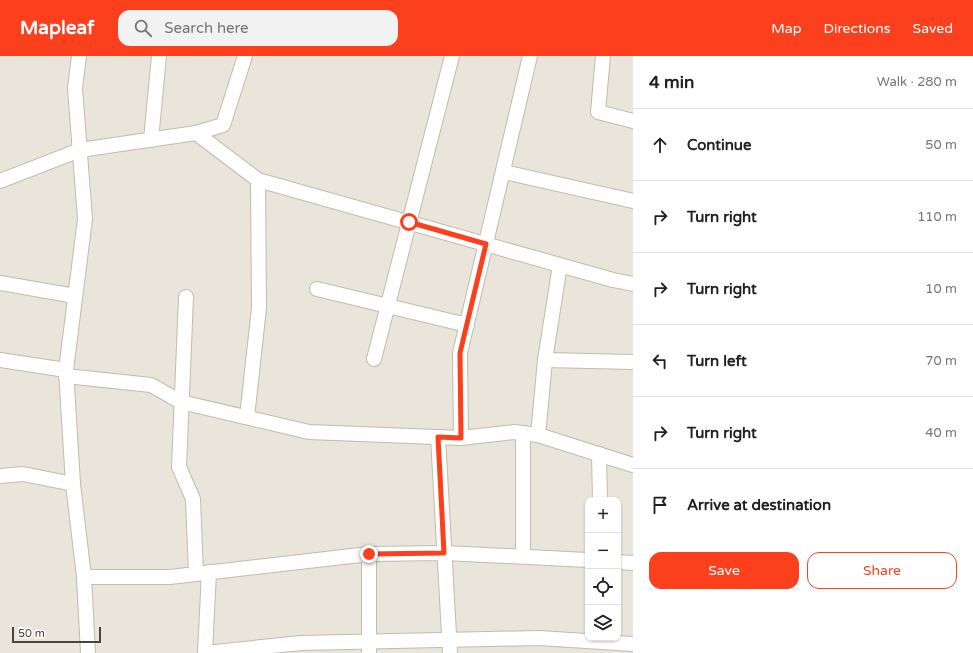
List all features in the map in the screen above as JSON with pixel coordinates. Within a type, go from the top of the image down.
[{"type":"street","points":[[79,56],[75,88],[85,219],[66,373],[73,484],[84,577],[88,653]]},
{"type":"street","points":[[151,140],[159,56]]},
{"type":"street","points":[[0,181],[80,150],[196,133],[223,125],[245,56]]},
{"type":"street","points":[[374,359],[452,56]]},
{"type":"street","points":[[461,438],[460,353],[504,172],[530,56]]},
{"type":"street","points":[[603,56],[598,112],[633,121]]},
{"type":"street","points":[[196,133],[258,180],[560,265],[633,284]]},
{"type":"street","points":[[504,172],[633,201]]},
{"type":"street","points":[[247,417],[259,308],[258,180]]},
{"type":"street","points":[[538,435],[545,360],[560,265]]},
{"type":"street","points":[[0,283],[75,296]]},
{"type":"street","points":[[317,289],[467,325]]},
{"type":"street","points":[[186,297],[179,467],[193,498],[203,573],[205,653],[259,650],[301,643],[369,647],[449,646],[539,638],[585,640]]},
{"type":"street","points":[[0,360],[66,373],[151,385],[182,402],[309,432],[461,438],[514,432],[538,435],[633,465]]},
{"type":"street","points":[[545,360],[633,362]]},
{"type":"street","points":[[523,433],[523,556]]},
{"type":"street","points":[[438,437],[449,646]]},
{"type":"street","points":[[599,454],[600,497]]},
{"type":"street","points":[[0,476],[23,474],[73,484]]},
{"type":"street","points":[[84,577],[170,577],[369,554],[444,553],[585,560]]},
{"type":"street","points":[[369,554],[369,647]]},
{"type":"street","points":[[621,562],[633,564]]},
{"type":"street","points":[[607,641],[633,644]]},
{"type":"shaded area","points":[[0,56],[633,56],[633,653],[0,653]]},
{"type":"route","points":[[369,554],[444,553],[438,437],[461,438],[460,353],[486,244],[409,222]]}]
